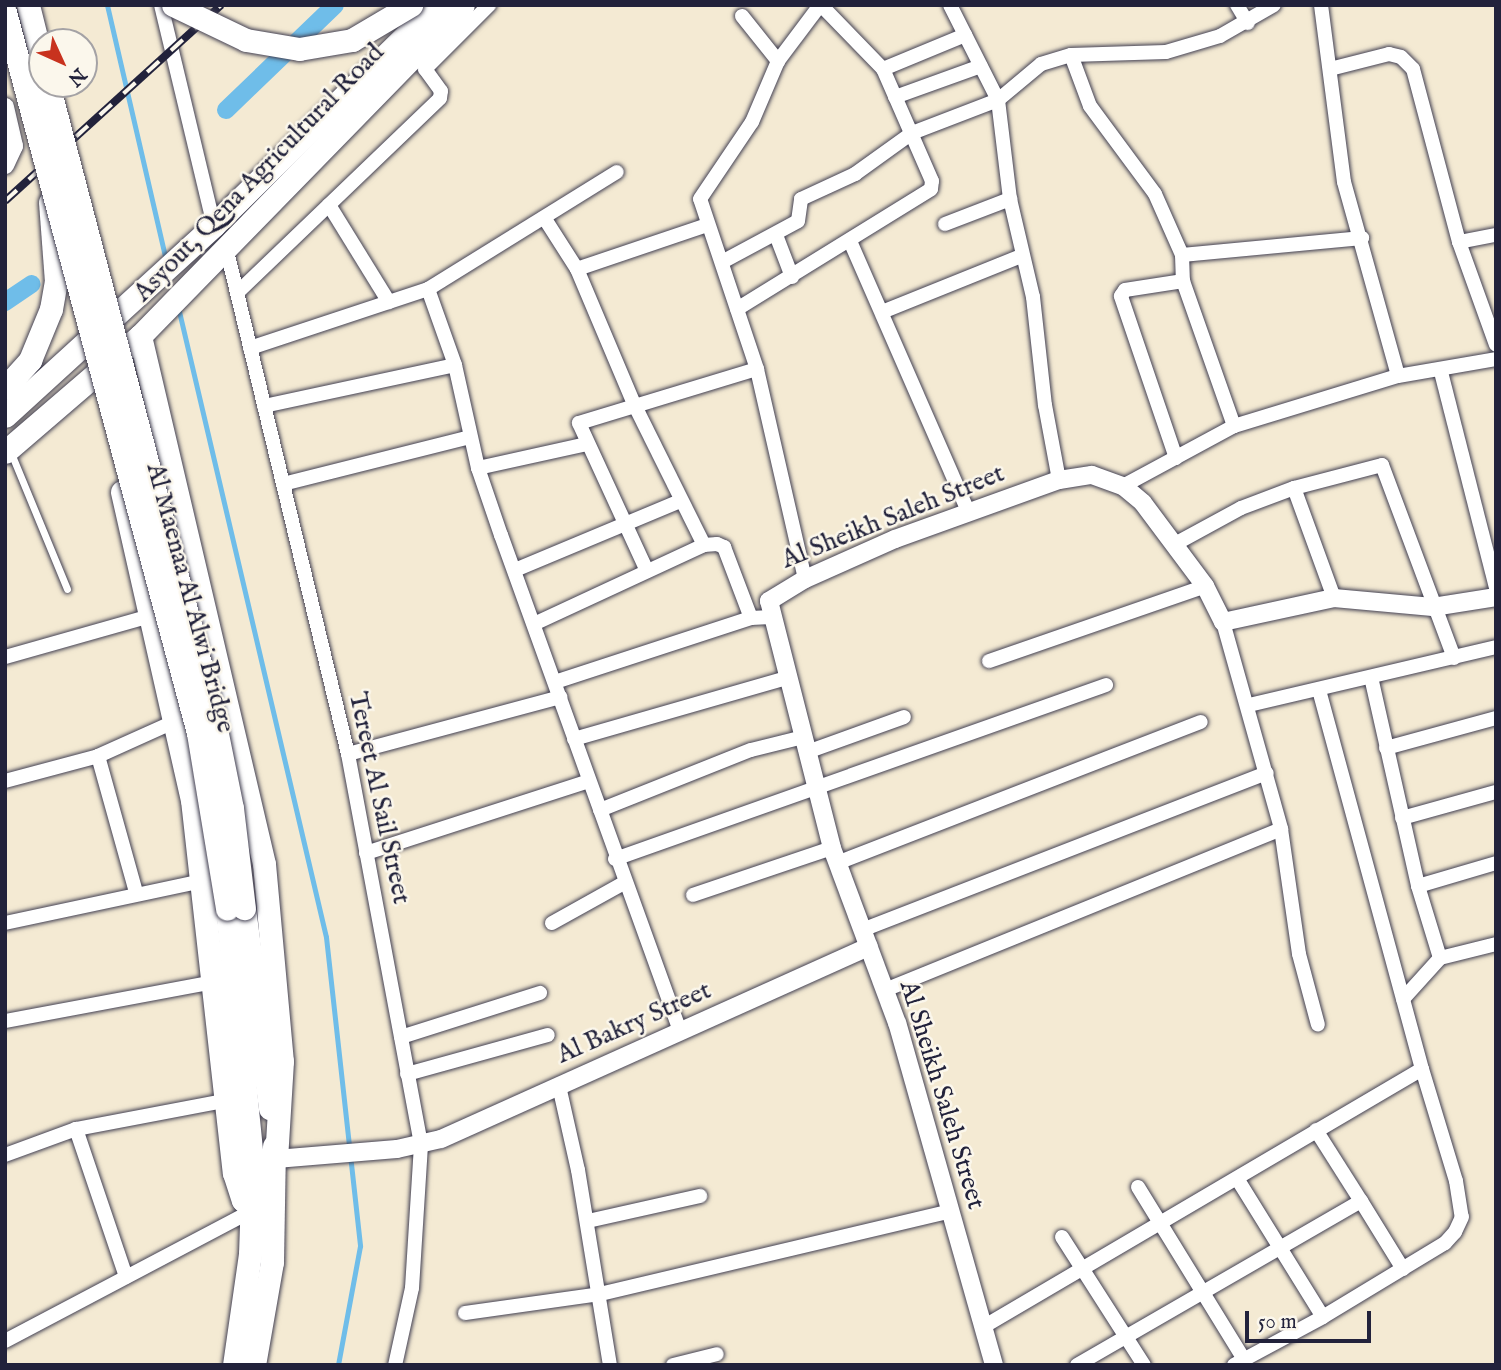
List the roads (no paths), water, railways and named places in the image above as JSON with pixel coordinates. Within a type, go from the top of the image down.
[{"type":"highway","points":[[28,5],[34,28]]},
{"type":"highway","points":[[173,5],[246,40],[299,49],[352,40],[411,5]]},
{"type":"highway","name":"Asyout, Qena Agricultural Road","points":[[5,416],[128,307],[214,225],[436,5]]},
{"type":"highway","name":"Asyout, Qena Agricultural Road","points":[[7,451],[94,380],[140,336],[463,5]]},
{"type":"highway","name":"Al Maenaa Al Alwi Bridge","points":[[5,12],[48,182],[198,733],[236,908],[276,1159]]},
{"type":"highway","name":"Al Maenaa Al Alwi Bridge","points":[[52,98],[212,709],[232,808],[250,1103],[253,1210],[247,1290],[234,1365]]},
{"type":"highway","points":[[5,388],[30,360],[51,309],[56,282],[48,182]]},
{"type":"highway","points":[[140,336],[264,864],[282,1061],[272,1262],[254,1365]]},
{"type":"highway","points":[[84,347],[153,615],[176,721],[202,881],[237,1187],[253,1210]]},
{"type":"street","points":[[161,5],[214,225]]},
{"type":"street","points":[[237,293],[440,98],[441,91],[425,69],[489,5]]},
{"type":"street","points":[[737,309],[850,242],[931,189],[932,181],[883,69],[821,5],[778,61],[752,122],[705,187],[700,199],[708,225],[722,262],[737,309],[758,369],[806,579]]},
{"type":"street","points":[[950,5],[998,100],[1010,199],[1032,297],[1059,480]]},
{"type":"street","points":[[1237,5],[1248,23]]},
{"type":"street","points":[[722,262],[798,221],[801,199],[855,174],[912,133],[998,100],[1041,64],[1071,55],[1166,52],[1248,23],[1274,5]]},
{"type":"street","points":[[1321,5],[1344,182],[1362,238],[1398,376]]},
{"type":"street","points":[[742,16],[778,61]]},
{"type":"street","points":[[883,69],[965,35]]},
{"type":"street","points":[[1329,69],[1389,54],[1401,57],[1413,69],[1459,242],[1496,345]]},
{"type":"street","points":[[1071,55],[1090,106],[1155,194],[1182,255],[1182,281],[1234,426]]},
{"type":"street","points":[[895,97],[981,66]]},
{"type":"street","points":[[5,107],[14,146],[5,165]]},
{"type":"street","points":[[250,348],[428,289],[617,172]]},
{"type":"street","points":[[945,224],[1010,199]]},
{"type":"street","points":[[329,205],[390,302]]},
{"type":"street","points":[[545,219],[577,269],[635,406],[704,545]]},
{"type":"street","points":[[577,269],[708,225]]},
{"type":"street","points":[[776,235],[792,277]]},
{"type":"street","points":[[1459,242],[1496,235]]},
{"type":"street","points":[[1182,255],[1362,238]]},
{"type":"street","points":[[850,242],[968,511]]},
{"type":"street","name":"Tereet Al Sail Street","points":[[226,247],[348,754],[421,1145],[412,1288],[395,1365]]},
{"type":"street","points":[[882,312],[1021,256]]},
{"type":"street","points":[[1176,458],[1121,296],[1125,290],[1182,281]]},
{"type":"street","points":[[428,289],[455,365],[478,468],[536,623],[615,859],[680,1031]]},
{"type":"street","points":[[1318,1024],[1299,954],[1292,880],[1268,773],[1223,622],[1205,586],[1175,544],[1123,486],[1234,426],[1398,376],[1441,372],[1496,359]]},
{"type":"street","points":[[264,406],[455,365]]},
{"type":"street","points":[[647,571],[623,525],[579,423],[758,369]]},
{"type":"street","points":[[1441,372],[1496,588]]},
{"type":"street","points":[[283,484],[470,437]]},
{"type":"street","points":[[478,468],[587,443]]},
{"type":"street","points":[[1175,544],[1241,508],[1294,488],[1382,465],[1433,607],[1454,657]]},
{"type":"street","name":"Al Sheikh Saleh Street","points":[[994,1365],[885,990],[835,856],[771,617],[770,599],[806,579],[968,511],[1059,480],[1092,475],[1123,486]]},
{"type":"street","points":[[1294,488],[1334,598]]},
{"type":"street","points":[[515,570],[680,501]]},
{"type":"street","points":[[536,623],[704,545],[724,547],[751,618]]},
{"type":"street","points":[[989,661],[1205,586]]},
{"type":"street","points":[[1223,622],[1334,598],[1433,607],[1496,597]]},
{"type":"street","points":[[5,657],[153,615]]},
{"type":"street","points":[[555,682],[751,618],[771,617]]},
{"type":"street","points":[[1249,705],[1496,647]]},
{"type":"street","points":[[1371,677],[1418,886],[1440,958]]},
{"type":"street","points":[[575,739],[787,678]]},
{"type":"street","points":[[615,859],[1106,685]]},
{"type":"street","points":[[1138,1187],[1203,1291],[1239,1362],[1323,1317],[1445,1243],[1462,1217],[1456,1181],[1422,1069],[1319,690]]},
{"type":"street","points":[[348,754],[560,697]]},
{"type":"street","points":[[600,810],[751,750],[805,745],[904,717]]},
{"type":"street","points":[[1385,748],[1496,718]]},
{"type":"street","points":[[5,781],[98,756],[176,721]]},
{"type":"street","points":[[693,895],[835,856],[1201,722]]},
{"type":"street","points":[[98,756],[136,892]]},
{"type":"street","points":[[865,938],[1268,773]]},
{"type":"street","points":[[366,853],[589,781]]},
{"type":"street","points":[[1402,818],[1496,792]]},
{"type":"street","points":[[885,990],[1281,829]]},
{"type":"street","points":[[1418,886],[1496,863]]},
{"type":"street","points":[[5,923],[136,892],[202,881]]},
{"type":"street","points":[[552,923],[595,895],[624,883]]},
{"type":"street","name":"Al Bakry Street","points":[[276,1159],[421,1145],[680,1031],[865,938]]},
{"type":"street","points":[[1403,999],[1440,958],[1496,944]]},
{"type":"street","points":[[5,1021],[214,982]]},
{"type":"street","points":[[401,1037],[540,993]]},
{"type":"street","points":[[407,1074],[548,1035]]},
{"type":"street","points":[[983,1327],[1163,1225],[1316,1130],[1422,1069]]},
{"type":"street","points":[[559,1086],[588,1221],[611,1365]]},
{"type":"street","points":[[5,1155],[76,1129],[229,1100]]},
{"type":"street","points":[[76,1129],[126,1277]]},
{"type":"street","points":[[1316,1130],[1403,1269]]},
{"type":"street","points":[[1238,1180],[1323,1317]]},
{"type":"street","points":[[588,1221],[700,1196]]},
{"type":"street","points":[[1077,1365],[1361,1201]]},
{"type":"street","points":[[5,1341],[253,1210]]},
{"type":"street","points":[[465,1313],[600,1294],[950,1211]]},
{"type":"street","points":[[1062,1237],[1144,1365]]},
{"type":"street","points":[[673,1365],[717,1354]]},
{"type":"lane","points":[[7,451],[67,589]]},
{"type":"waterway","points":[[107,5],[166,260]]},
{"type":"waterway","points":[[226,110],[335,5]]},
{"type":"waterway","points":[[5,302],[32,284]]},
{"type":"waterway","points":[[178,307],[326,937],[360,1246],[338,1365]]},
{"type":"railway","points":[[5,201],[221,5]]}]
